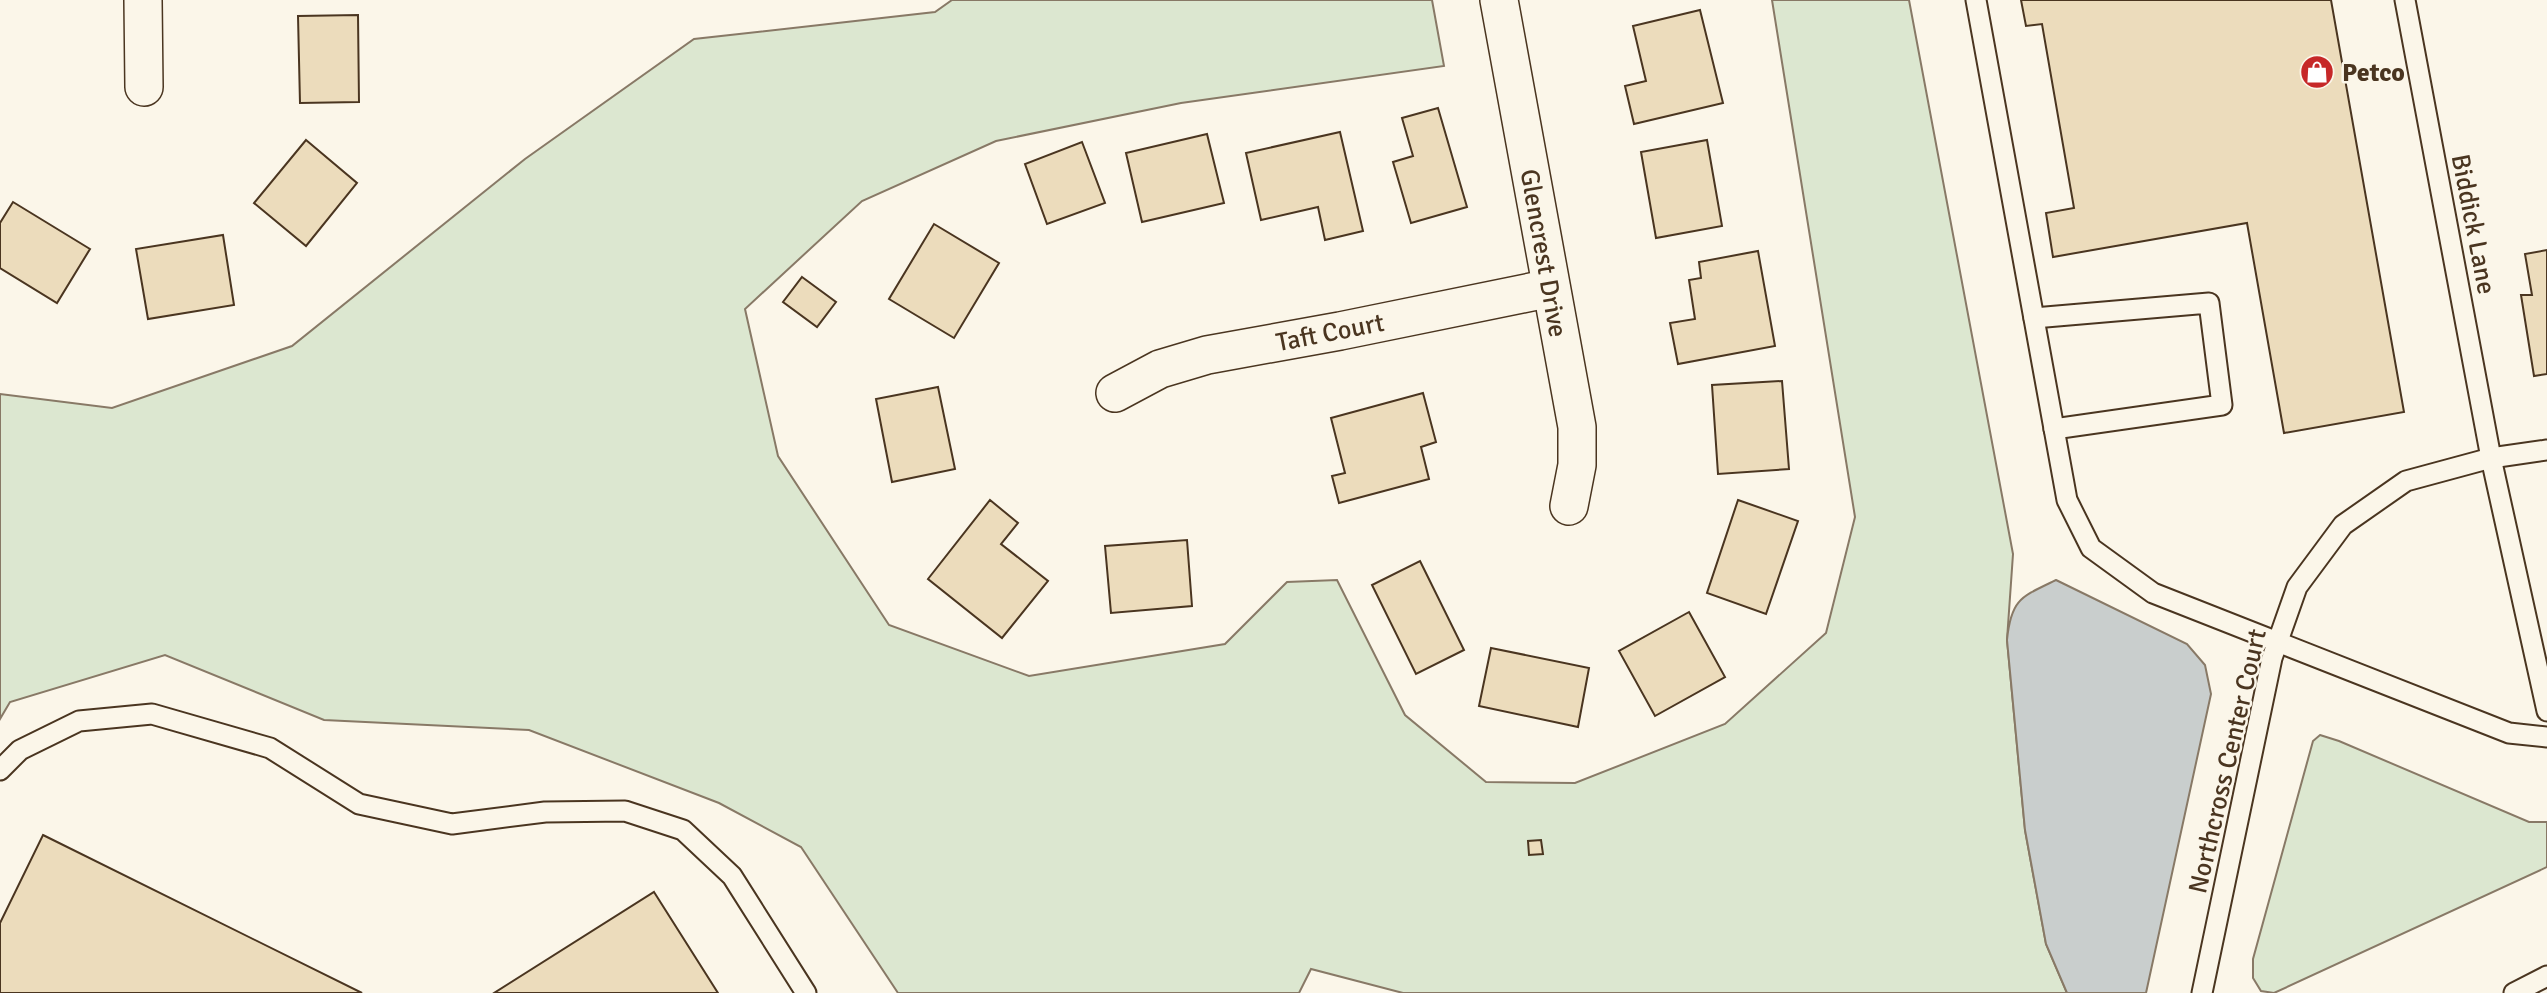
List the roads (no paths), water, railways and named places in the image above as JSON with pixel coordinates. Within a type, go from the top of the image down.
[{"type":"street","points":[[143,0],[144,87]]},
{"type":"street","name":"Glencrest Drive","points":[[1499,0],[1577,427],[1577,465],[1569,506]]},
{"type":"street","name":"Taft Court","points":[[1115,393],[1160,369],[1207,355],[1551,288]]},
{"type":"lane","points":[[1976,0],[2067,500],[2091,548],[2153,593],[2509,733],[2547,737]]},
{"type":"lane","name":"Biddick Lane","points":[[2405,0],[2491,458],[2547,711]]},
{"type":"lane","points":[[2034,318],[2209,303],[2222,405],[2054,429]]},
{"type":"lane","name":"Northcross Center Court","points":[[2202,993],[2272,658],[2297,587],[2343,525],[2406,481],[2491,458],[2547,450]]},
{"type":"lane","points":[[0,770],[20,750],[79,721],[152,714],[270,748],[359,804],[452,824],[545,812],[625,811],[683,830],[732,876],[806,993]]},
{"type":"lane","points":[[2514,993],[2547,976]]},
{"type":"place","name":"Petco","points":[[2317,72]]}]
